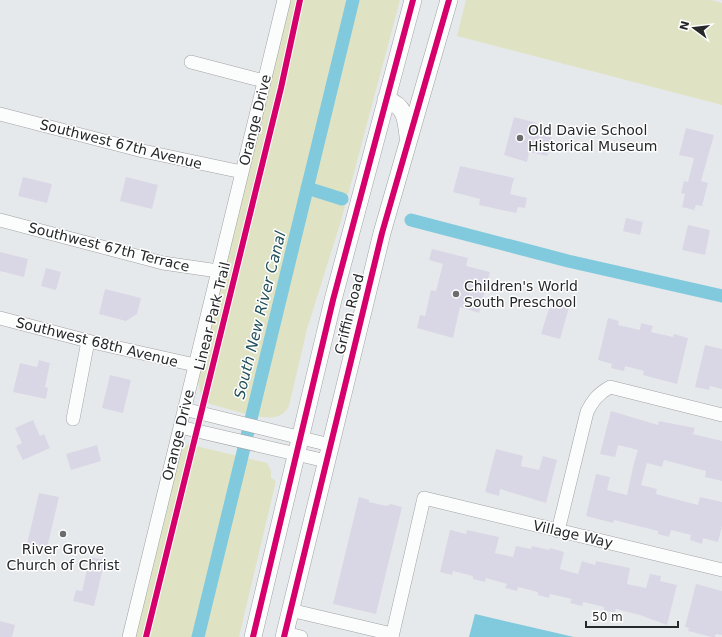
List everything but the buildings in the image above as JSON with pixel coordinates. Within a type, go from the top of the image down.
[{"type":"main road","name":"Griffin Road","points":[[253,637],[333,300],[413,0]]},
{"type":"main road","name":"Griffin Road","points":[[284,635],[366,294],[408,140],[449,0]]},
{"type":"main road","points":[[386,99],[396,103],[402,110],[406,119],[408,140]]},
{"type":"street","name":"Orange Drive","points":[[129,637],[284,0]]},
{"type":"street","points":[[191,62],[264,81]]},
{"type":"street","name":"Southwest 67th Avenue","points":[[0,114],[143,151],[242,172]]},
{"type":"street","name":"Southwest 67th Terrace","points":[[0,220],[163,263],[218,271]]},
{"type":"street","name":"Southwest 68th Avenue","points":[[0,318],[88,341],[195,365]]},
{"type":"street","points":[[73,419],[88,341]]},
{"type":"street","points":[[558,531],[587,412],[592,401],[600,393],[610,387],[722,415]]},
{"type":"street","points":[[184,410],[330,444]]},
{"type":"street","points":[[180,427],[326,461]]},
{"type":"street","name":"Village Way","points":[[392,635],[424,498],[722,570]]},
{"type":"street","points":[[290,610],[392,635]]},
{"type":"street","points":[[284,635],[301,637]]},
{"type":"green space","points":[[290,0],[400,0],[341,221],[307,329],[289,406],[285,412],[280,415],[263,417],[244,414],[210,404],[202,399],[198,382]]},
{"type":"green space","points":[[466,0],[711,0],[722,3],[722,105],[457,36]]},
{"type":"green space","points":[[191,442],[196,446],[267,463],[271,471],[271,478],[276,481],[239,637],[135,637],[178,458],[182,450]]},
{"type":"water","points":[[475,614],[574,637],[469,637]]},
{"type":"waterway","name":"South New River Canal","points":[[198,637],[353,0]]},
{"type":"waterway","points":[[307,188],[342,199]]},
{"type":"waterway","points":[[411,220],[568,261],[722,296]]},
{"type":"cycle path","name":"Linear Park Trail","points":[[146,637],[281,88],[300,0]]},
{"type":"cycle path","points":[[253,637],[333,300],[413,0]]},
{"type":"cycle path","points":[[284,637],[382,233],[449,0]]},
{"type":"place","name":"Old Davie School Historical Museum","points":[[520,138]]},
{"type":"place","name":"Children's World South Preschool","points":[[456,294]]},
{"type":"place","name":"River Grove Church of Christ","points":[[63,534]]}]
